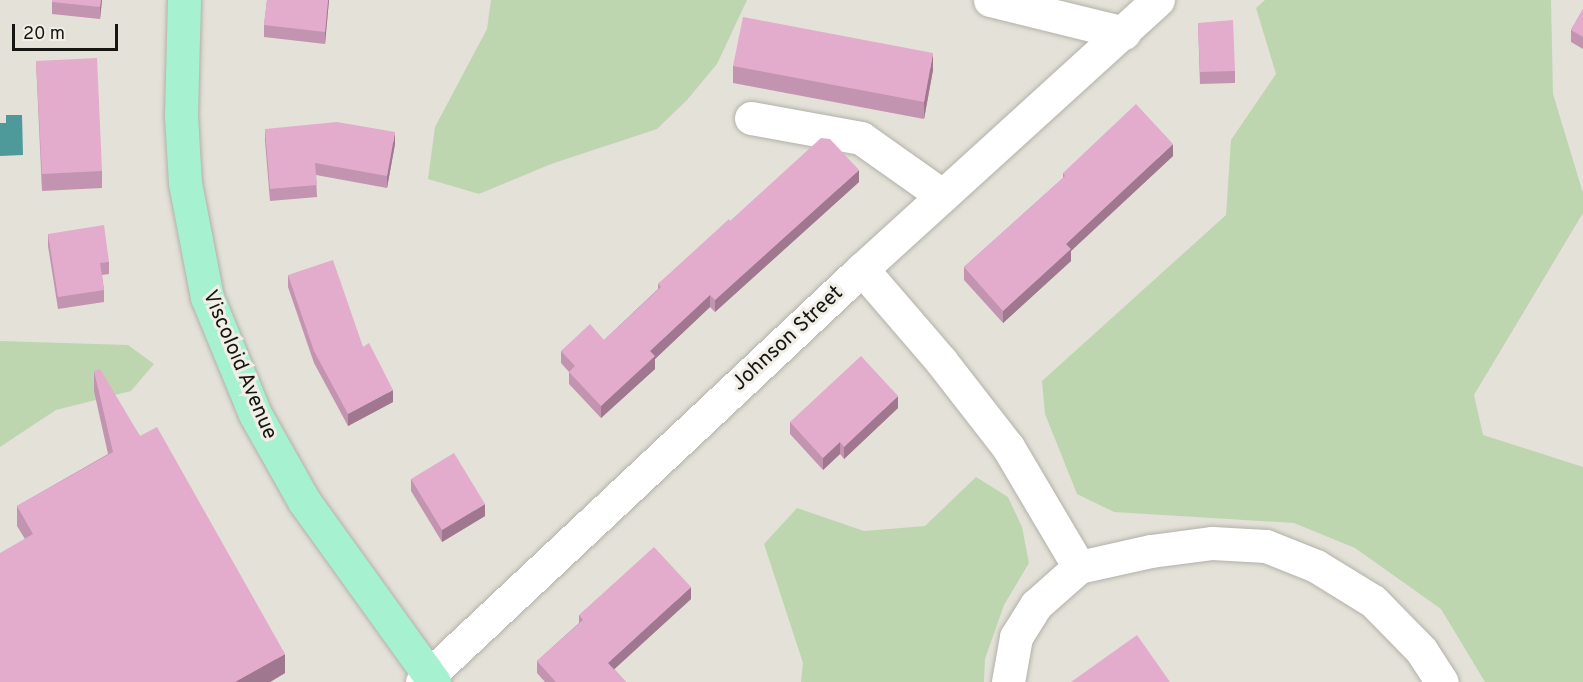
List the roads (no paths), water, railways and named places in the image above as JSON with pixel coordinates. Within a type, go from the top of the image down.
[{"type":"main road","name":"Viscoloid Avenue","points":[[184,0],[181,116],[185,183],[207,297],[255,414],[304,501],[428,680]]},
{"type":"street","points":[[990,0],[1124,33]]},
{"type":"street","name":"Johnson Street","points":[[428,680],[862,269],[1158,0]]},
{"type":"street","points":[[751,118],[861,138],[943,196]]},
{"type":"street","points":[[862,269],[941,361],[1008,447],[1079,567]]},
{"type":"street","points":[[1008,682],[1016,637],[1036,604],[1079,567],[1151,551],[1212,543],[1266,546],[1316,566],[1373,601],[1421,650],[1442,682]]},
{"type":"water","points":[[6,115],[22,115],[23,155],[0,156],[0,123],[6,123]]}]
